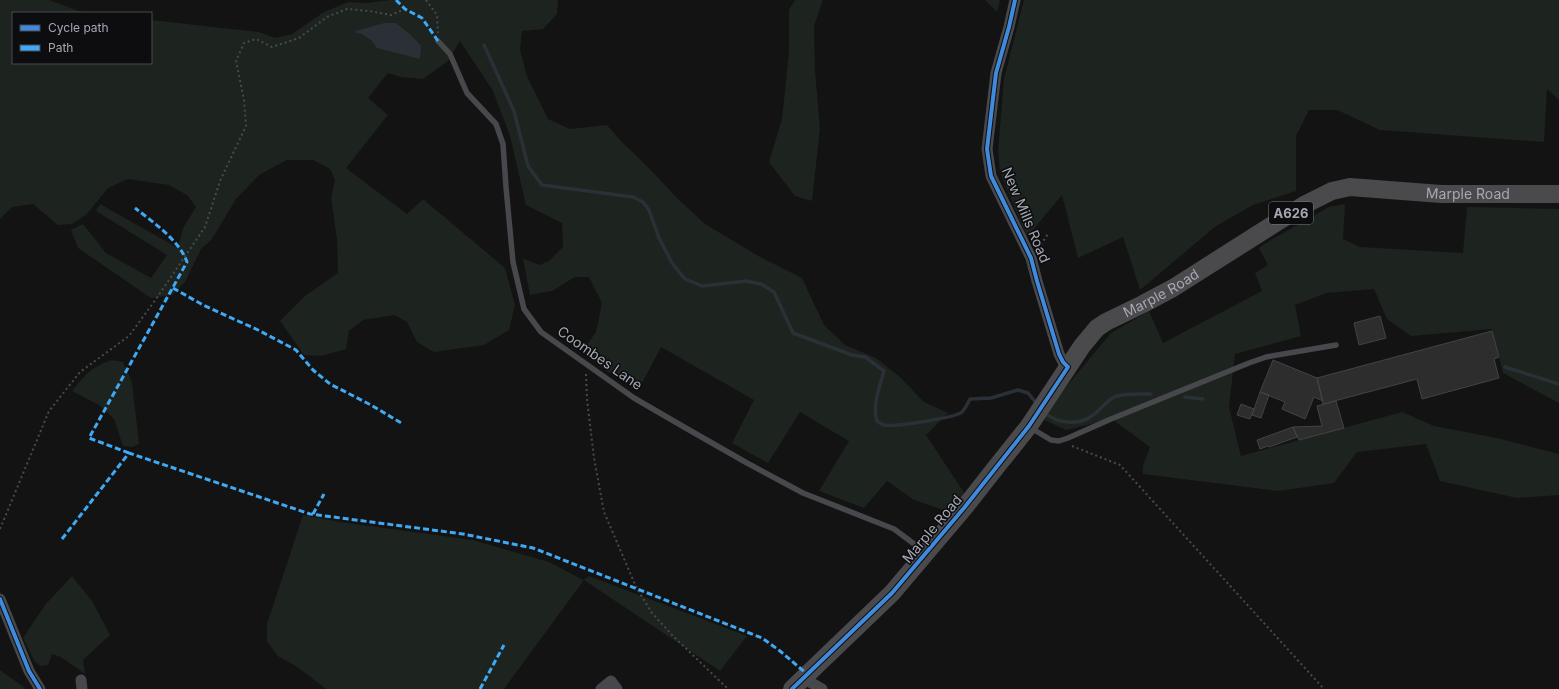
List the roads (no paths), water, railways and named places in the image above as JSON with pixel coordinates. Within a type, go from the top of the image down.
[{"type":"main road","name":"Marple Road","points":[[798,684],[892,593],[964,508],[1033,420],[1082,346],[1098,328],[1106,322],[1173,288],[1304,205],[1332,191],[1350,188],[1441,194],[1559,194]]},
{"type":"street","name":"New Mills Road","points":[[1015,0],[996,73],[987,149],[991,176],[1031,258],[1036,281],[1058,354],[1063,362],[1068,366]]},
{"type":"street","points":[[0,599],[28,671],[40,689]]},
{"type":"street","points":[[601,689],[611,680],[617,689]]},
{"type":"street","points":[[798,684],[822,689]]},
{"type":"lane","name":"Coombes Lane","points":[[438,41],[450,54],[468,93],[496,124],[503,144],[513,262],[524,309],[542,332],[634,398],[747,463],[803,493],[894,529],[926,553]]},
{"type":"lane","points":[[1033,420],[1052,440],[1059,441],[1266,357],[1336,345]]},
{"type":"waterway","points":[[484,45],[514,111],[528,166],[542,185],[633,197],[643,202],[649,210],[659,238],[672,263],[685,279],[702,286],[746,281],[761,284],[774,292],[793,333],[852,355],[865,357],[884,371],[875,409],[877,421],[883,425],[900,425],[948,417],[962,412],[970,399],[991,398],[1018,390],[1028,393],[1037,404]]},
{"type":"waterway","points":[[1505,367],[1559,384]]},
{"type":"waterway","points":[[1044,412],[1049,416],[1062,421],[1081,421],[1093,415],[1114,397],[1125,394],[1151,394]]},
{"type":"waterway","points":[[1185,397],[1203,399]]}]
